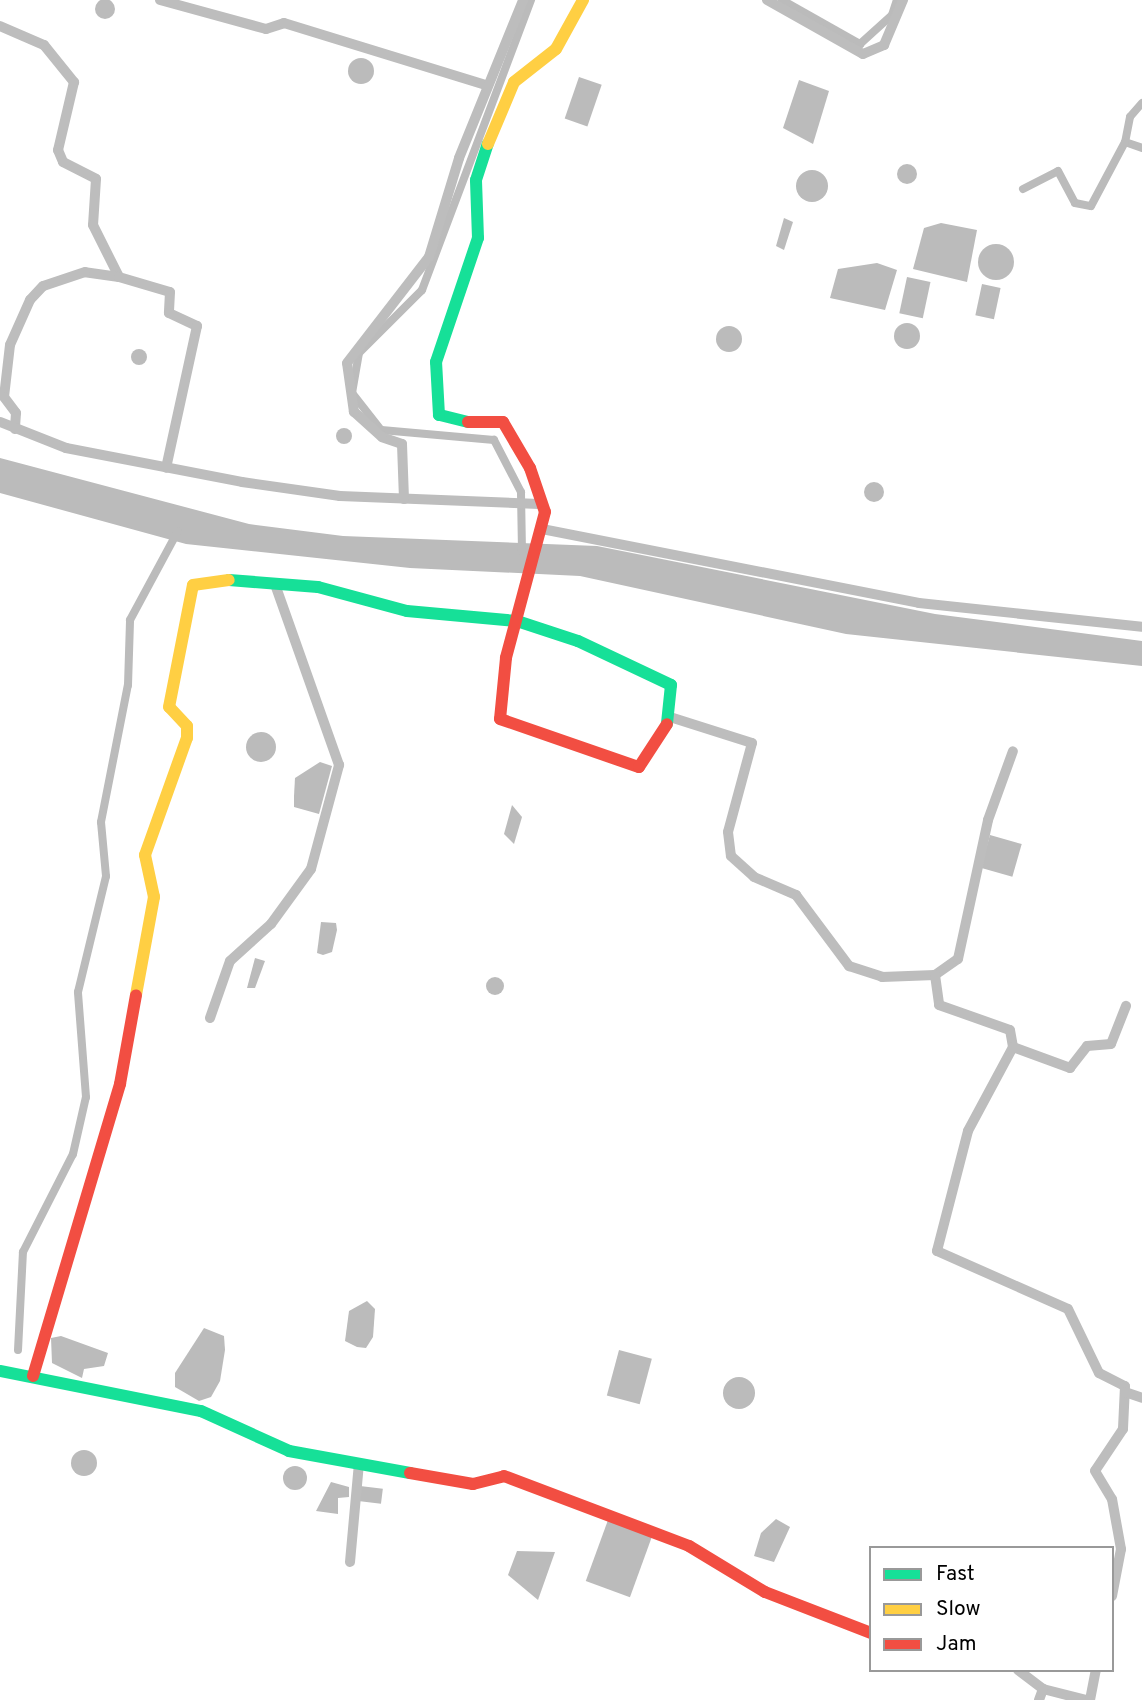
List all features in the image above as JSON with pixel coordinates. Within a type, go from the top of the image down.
[{"type":"street","points":[[160,0],[266,29],[284,23],[486,85]]},
{"type":"street","points":[[404,499],[402,444],[382,437],[354,412],[347,363],[429,257],[486,85],[523,0]]},
{"type":"street","points":[[535,504],[530,468],[503,422],[441,418],[436,362],[478,238],[482,214],[476,180],[500,112],[514,82],[556,49],[583,0]]},
{"type":"street","points":[[767,0],[863,54],[884,45],[903,0]]},
{"type":"street","points":[[0,26],[44,45],[74,82],[58,150],[63,162],[96,179],[93,225],[118,277]]},
{"type":"street","points":[[15,429],[16,413],[5,397],[10,345],[30,300],[43,286],[85,271],[118,277],[170,292],[169,313],[197,326],[166,468]]},
{"type":"street","points":[[0,422],[66,448],[166,468],[340,496],[535,504],[545,512],[531,579],[517,621],[500,694],[498,713],[506,725],[642,767],[670,717],[671,685],[578,641],[517,621],[407,611],[318,587],[213,579],[193,585],[169,713],[186,724],[187,738],[145,855],[154,897],[120,1084],[33,1376]]},
{"type":"street","points":[[542,534],[919,603],[1142,627]]},
{"type":"street","points":[[210,1018],[230,961],[271,924],[311,869],[339,765],[275,584]]},
{"type":"street","points":[[670,717],[752,743],[729,832],[737,864],[796,895],[857,971],[894,978],[935,975],[950,968],[964,945],[979,855],[1013,751]]},
{"type":"street","points":[[935,975],[939,1005],[1010,1030],[1013,1047],[968,1131],[937,1251],[1068,1309],[1099,1373],[1125,1386],[1123,1429],[1095,1471],[1112,1500],[1121,1549],[1114,1586]]},
{"type":"street","points":[[1013,1047],[1070,1068],[1087,1046],[1111,1044],[1126,1006]]},
{"type":"street","points":[[0,1371],[201,1411],[269,1445],[473,1484],[504,1476],[689,1546],[765,1592],[869,1632]]},
{"type":"street","points":[[1125,1392],[1142,1398]]},
{"type":"street","points":[[350,1562],[359,1463]]},
{"type":"street","points":[[1021,1672],[1043,1689],[1088,1700],[1095,1672]]},
{"type":"street","points":[[1039,1700],[1043,1689]]},
{"type":"shaded area","points":[[105,-1],[112,2],[115,9],[112,16],[105,19],[98,16],[95,9],[98,2]]},
{"type":"shaded area","points":[[361,58],[370,62],[374,71],[370,80],[361,84],[352,80],[348,71],[352,62]]},
{"type":"shaded area","points":[[579,77],[602,85],[587,126],[565,119]]},
{"type":"shaded area","points":[[799,80],[829,91],[813,144],[783,128]]},
{"type":"shaded area","points":[[907,164],[914,167],[917,174],[914,181],[907,184],[900,181],[897,174],[900,167]]},
{"type":"shaded area","points":[[812,170],[823,175],[828,186],[823,197],[812,202],[801,197],[796,186],[801,175]]},
{"type":"shaded area","points":[[784,218],[793,222],[784,250],[776,246]]},
{"type":"shaded area","points":[[941,223],[977,230],[967,282],[913,269],[924,228]]},
{"type":"shaded area","points":[[996,244],[1009,249],[1014,262],[1009,275],[996,280],[983,275],[978,262],[983,249]]},
{"type":"shaded area","points":[[877,263],[897,270],[885,310],[830,298],[838,269]]},
{"type":"shaded area","points":[[907,277],[930,282],[923,318],[899,313]]},
{"type":"shaded area","points":[[982,284],[1001,288],[994,319],[975,315]]},
{"type":"shaded area","points":[[907,323],[916,327],[920,336],[916,345],[907,349],[898,345],[894,336],[898,327]]},
{"type":"shaded area","points":[[729,326],[738,330],[742,339],[738,348],[729,352],[720,348],[716,339],[720,330]]},
{"type":"shaded area","points":[[136,349],[142,349],[147,357],[145,363],[136,365],[131,360],[131,354]]},
{"type":"shaded area","points":[[341,428],[347,428],[352,436],[350,442],[341,444],[336,439],[336,433]]},
{"type":"shaded area","points":[[0,458],[249,524],[343,536],[597,546],[935,614],[1142,641],[1142,666],[846,634],[580,576],[410,568],[186,544],[0,493]]},
{"type":"shaded area","points":[[874,482],[881,485],[884,492],[881,499],[874,502],[867,499],[864,492],[867,485]]},
{"type":"shaded area","points":[[261,732],[267,733],[275,741],[275,753],[267,761],[261,762],[255,761],[247,753],[246,747],[247,741],[255,733]]},
{"type":"shaded area","points":[[320,762],[332,766],[319,814],[294,807],[294,796],[295,778]]},
{"type":"shaded area","points":[[512,805],[522,817],[514,844],[504,834]]},
{"type":"shaded area","points":[[990,835],[1022,844],[1012,877],[981,868]]},
{"type":"shaded area","points":[[321,922],[336,923],[337,930],[332,952],[323,955],[317,953]]},
{"type":"shaded area","points":[[255,958],[265,961],[255,988],[247,988]]},
{"type":"shaded area","points":[[495,977],[501,980],[504,986],[501,992],[495,995],[489,992],[486,986],[489,980]]},
{"type":"shaded area","points":[[367,1301],[375,1309],[373,1337],[366,1348],[357,1347],[345,1341],[349,1311]]},
{"type":"shaded area","points":[[204,1328],[224,1336],[225,1350],[220,1381],[211,1397],[199,1401],[175,1387],[175,1373]]},
{"type":"shaded area","points":[[61,1336],[108,1353],[104,1366],[84,1369],[82,1378],[52,1363],[51,1338]]},
{"type":"shaded area","points":[[619,1350],[652,1359],[640,1404],[607,1395]]},
{"type":"shaded area","points":[[739,1377],[750,1382],[755,1393],[750,1404],[739,1409],[728,1404],[723,1393],[728,1382]]},
{"type":"shaded area","points":[[84,1450],[93,1454],[97,1463],[93,1472],[84,1476],[75,1472],[71,1463],[75,1454]]},
{"type":"shaded area","points":[[295,1466],[304,1469],[307,1478],[304,1487],[295,1490],[286,1487],[283,1478],[286,1469]]},
{"type":"shaded area","points":[[331,1482],[349,1487],[349,1497],[338,1498],[338,1514],[316,1511]]},
{"type":"shaded area","points":[[360,1486],[383,1489],[381,1504],[358,1501]]},
{"type":"shaded area","points":[[776,1519],[790,1527],[774,1562],[754,1556],[761,1533]]},
{"type":"shaded area","points":[[608,1520],[652,1536],[630,1597],[586,1581]]},
{"type":"shaded area","points":[[517,1551],[555,1552],[538,1600],[508,1575]]},
{"type":"waterway","points":[[522,551],[521,492],[494,440],[381,430],[352,393],[359,353],[422,290],[531,0]]},
{"type":"waterway","points":[[782,0],[860,44],[892,15],[897,0]]},
{"type":"waterway","points":[[1142,103],[1130,117],[1125,142],[1142,148]]},
{"type":"waterway","points":[[1023,189],[1058,171],[1075,203],[1091,206],[1125,142]]},
{"type":"waterway","points":[[18,1350],[23,1252],[73,1154],[86,1097],[78,992],[106,876],[101,822],[128,685],[130,620],[178,531]]},
{"type":"traffic: fast","points":[[468,422],[439,415],[436,362],[478,238],[476,180],[488,144]]},
{"type":"traffic: fast","points":[[229,580],[318,587],[407,611],[517,621],[578,641],[671,685],[667,724]]},
{"type":"traffic: fast","points":[[0,1371],[201,1411],[289,1451],[410,1473]]},
{"type":"traffic: slow","points":[[488,144],[514,82],[556,49],[583,0]]},
{"type":"traffic: slow","points":[[136,995],[154,897],[145,855],[187,738],[187,726],[169,707],[193,585],[229,580]]},
{"type":"traffic: jam","points":[[468,422],[503,422],[530,468],[545,512],[506,658],[500,719],[639,767],[667,724]]},
{"type":"traffic: jam","points":[[33,1376],[120,1084],[136,995]]},
{"type":"traffic: jam","points":[[410,1473],[473,1484],[504,1476],[689,1546],[765,1592],[869,1632]]}]
